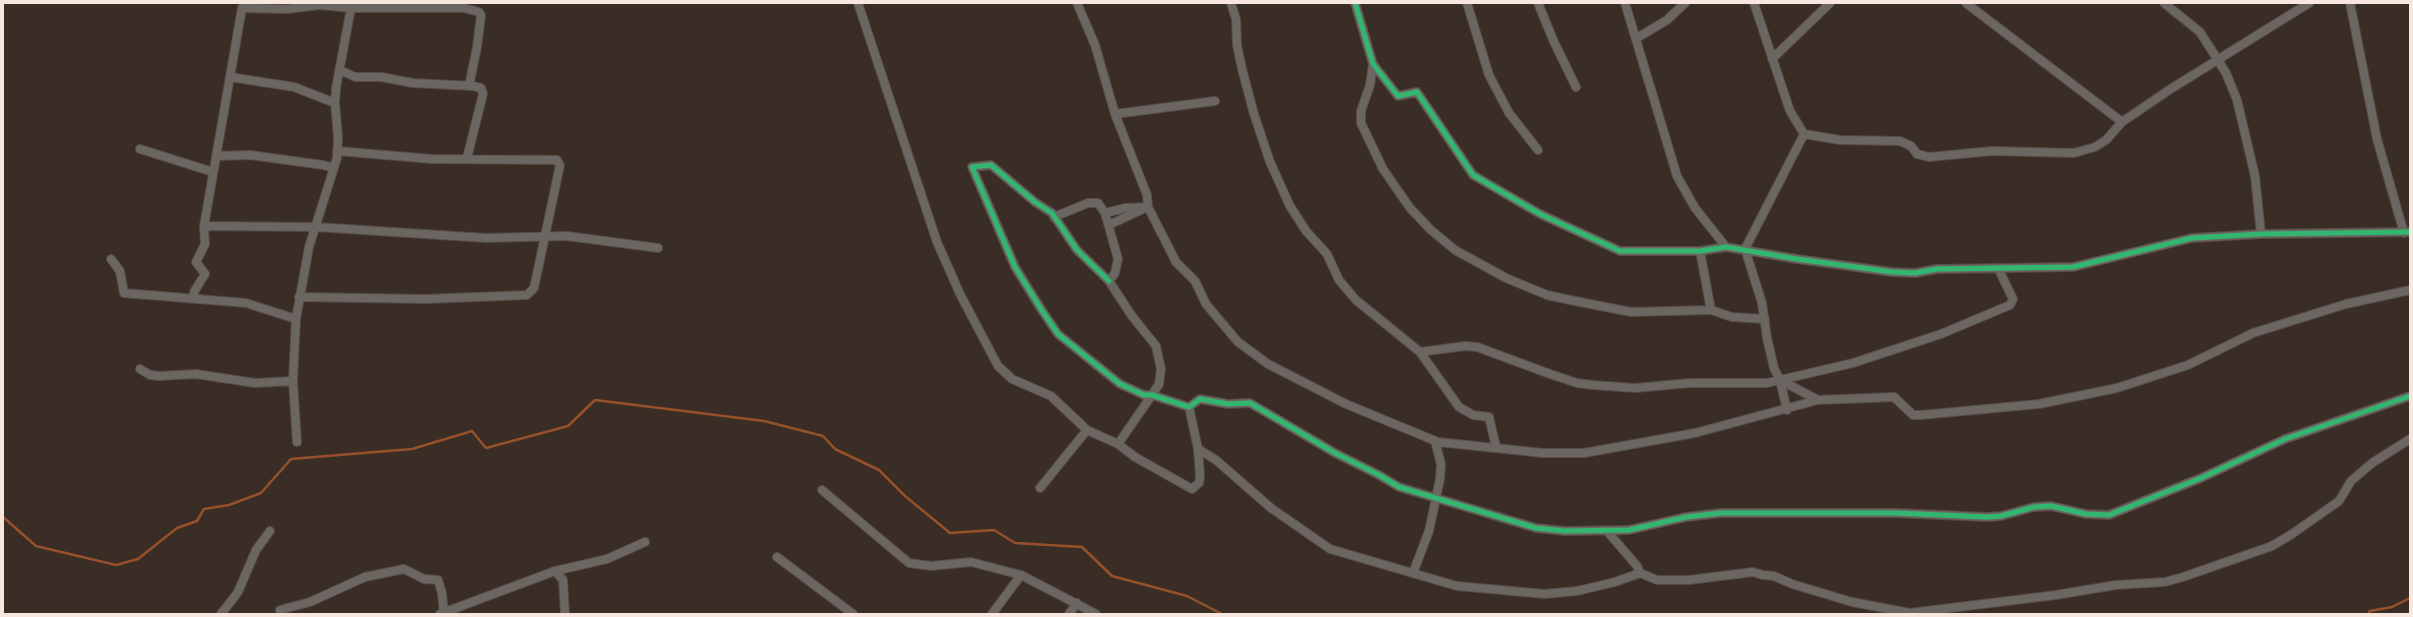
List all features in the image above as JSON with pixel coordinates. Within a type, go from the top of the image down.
[{"type":"street","points":[[858,3],[937,242],[998,366],[1012,379],[1051,396],[1087,430],[1118,444],[1135,457],[1192,489],[1199,483],[1198,448],[1189,407]]},
{"type":"street","points":[[1076,3],[1095,45],[1115,114],[1147,195],[1148,207],[1176,262],[1194,281],[1206,304],[1238,342],[1268,364],[1346,404],[1435,441],[1543,453],[1584,453],[1695,433],[1787,410],[1818,400],[1894,397],[1913,415],[1921,416],[2039,404],[2117,388],[2188,365],[2253,333],[2346,304],[2410,290]]},
{"type":"street","points":[[1231,3],[1236,19],[1237,45],[1254,114],[1270,162],[1290,206],[1306,231],[1326,254],[1339,280],[1346,289],[1368,311],[1420,352],[1459,407],[1473,415],[1489,417],[1496,447]]},
{"type":"street","points":[[1355,3],[1373,64],[1398,96],[1417,92],[1473,175],[1540,214],[1620,251],[1700,251],[1726,247],[1797,259],[1892,272],[2073,267],[2178,240],[2261,234],[2407,233],[2377,139],[2350,3]]},
{"type":"street","points":[[1467,3],[1475,36],[1489,75],[1510,113],[1538,150]]},
{"type":"street","points":[[1538,3],[1554,42],[1576,87]]},
{"type":"street","points":[[1637,38],[1667,20],[1685,3]]},
{"type":"street","points":[[1754,3],[1790,111],[1804,134],[1840,140],[1900,141],[1911,146],[1917,154],[1929,157],[1992,151],[2074,153],[2095,147],[2106,140],[2122,122],[2218,58],[2309,3]]},
{"type":"street","points":[[1772,59],[1830,3]]},
{"type":"street","points":[[1966,3],[2122,122]]},
{"type":"street","points":[[2164,3],[2200,32],[2218,58],[2239,107],[2255,176],[2261,234]]},
{"type":"street","points":[[195,299],[194,292],[205,274],[196,262],[205,244],[204,226],[242,6],[287,9],[320,5],[464,8],[479,12],[477,47],[469,86]]},
{"type":"street","points":[[1628,5],[1677,176],[1695,208],[1726,247]]},
{"type":"street","points":[[297,442],[293,381],[296,319],[309,248],[334,168],[338,137],[335,103],[352,6]]},
{"type":"street","points":[[1373,64],[1370,85],[1361,111],[1361,123],[1383,169],[1410,208],[1431,230],[1455,250],[1506,278],[1547,295],[1631,312],[1711,310],[1732,317],[1765,319]]},
{"type":"street","points":[[340,70],[351,76],[367,78],[382,77],[413,83],[481,88],[483,94],[467,158]]},
{"type":"street","points":[[230,77],[294,87],[335,103]]},
{"type":"street","points":[[1115,114],[1215,101]]},
{"type":"street","points":[[1787,410],[1780,380],[1772,362],[1765,319],[1755,276],[1745,249],[1804,134]]},
{"type":"street","points":[[140,148],[213,172]]},
{"type":"street","points":[[300,297],[412,299],[528,295],[531,294],[534,288],[547,236],[560,165],[558,160],[467,158],[432,159],[337,151]]},
{"type":"street","points":[[216,156],[250,155],[323,165],[334,168]]},
{"type":"street","points":[[1118,444],[1152,395],[1159,384],[1161,369],[1156,346],[1132,316],[1109,281],[1077,250],[1054,217],[991,165],[972,167],[1015,267],[1058,334],[1120,384],[1144,396],[1152,395],[1189,407]]},
{"type":"street","points":[[1054,217],[1088,203],[1098,203],[1105,213],[1118,259],[1115,272],[1109,281]]},
{"type":"street","points":[[1105,213],[1125,208],[1148,207]]},
{"type":"street","points":[[1109,225],[1148,207]]},
{"type":"street","points":[[204,226],[316,227],[486,238],[547,236],[658,248]]},
{"type":"street","points":[[1700,251],[1711,310]]},
{"type":"street","points":[[110,259],[120,271],[124,293],[246,303],[296,319]]},
{"type":"street","points":[[1420,352],[1465,346],[1477,347],[1577,383],[1593,385],[1635,388],[1690,383],[1743,385],[1780,380],[1853,363],[1941,334],[2010,306],[2013,299],[1998,268]]},
{"type":"street","points":[[140,369],[150,375],[159,376],[196,374],[255,383],[293,381]]},
{"type":"street","points":[[1780,380],[1818,400]]},
{"type":"street","points":[[1189,407],[1200,398],[1228,404],[1250,403],[1334,453],[1379,475],[1399,487],[1536,528],[1586,532],[1629,530],[1686,517],[1721,513],[1896,513],[1988,517],[2001,516],[2034,507],[2051,506],[2086,514],[2109,515],[2201,478],[2285,439],[2410,396]]},
{"type":"street","points":[[1040,488],[1087,430]]},
{"type":"street","points":[[1198,448],[1216,460],[1271,508],[1330,550],[1457,586],[1545,594],[1577,591],[1615,582],[1640,573],[1657,580],[1670,581],[1753,572],[1774,576],[1792,584],[1852,602],[1910,613],[2056,595],[2116,585],[2166,582],[2272,546],[2339,501],[2351,481],[2367,468],[2410,439]]},
{"type":"street","points":[[1412,573],[1429,531],[1436,499],[1441,470],[1435,441]]},
{"type":"street","points":[[822,490],[909,563],[931,566],[971,562],[1020,574],[1096,614]]},
{"type":"street","points":[[221,614],[238,592],[256,550],[270,531]]},
{"type":"street","points":[[1607,531],[1637,566],[1640,573]]},
{"type":"street","points":[[280,610],[310,602],[365,577],[404,569],[424,579],[438,580],[442,592],[443,613],[555,571],[607,559],[645,542]]},
{"type":"street","points":[[777,557],[853,614]]},
{"type":"street","points":[[555,571],[563,580],[565,614]]},
{"type":"street","points":[[992,614],[1020,574]]},
{"type":"street","points":[[1069,614],[1077,603]]},
{"type":"waterway","points":[[3,517],[36,546],[116,565],[138,559],[177,528],[197,521],[204,509],[229,505],[261,493],[291,459],[412,449],[472,431],[486,448],[568,426],[595,400],[764,421],[823,436],[835,449],[879,470],[905,496],[950,533],[994,530],[1015,543],[1082,547],[1112,576],[1187,596],[1222,614]]},
{"type":"waterway","points":[[2368,614],[2370,611],[2392,607],[2410,598]]},
{"type":"cycle path","points":[[1355,3],[1373,64],[1398,96],[1417,92],[1473,175],[1540,214],[1620,251],[1700,251],[1726,247],[1797,259],[1892,272],[1915,273],[1937,269],[2073,267],[2192,238],[2261,234],[2410,232]]},
{"type":"cycle path","points":[[1109,281],[1077,250],[1052,213],[1035,202],[991,165],[972,167],[1015,267],[1058,334],[1120,384],[1144,395],[1152,395],[1189,407],[1200,399],[1228,404],[1250,403],[1335,453],[1379,475],[1399,487],[1536,528],[1565,531],[1629,530],[1686,517],[1721,513],[1896,513],[1987,517],[2001,516],[2034,507],[2051,506],[2086,514],[2109,515],[2201,478],[2285,439],[2410,396]]}]
